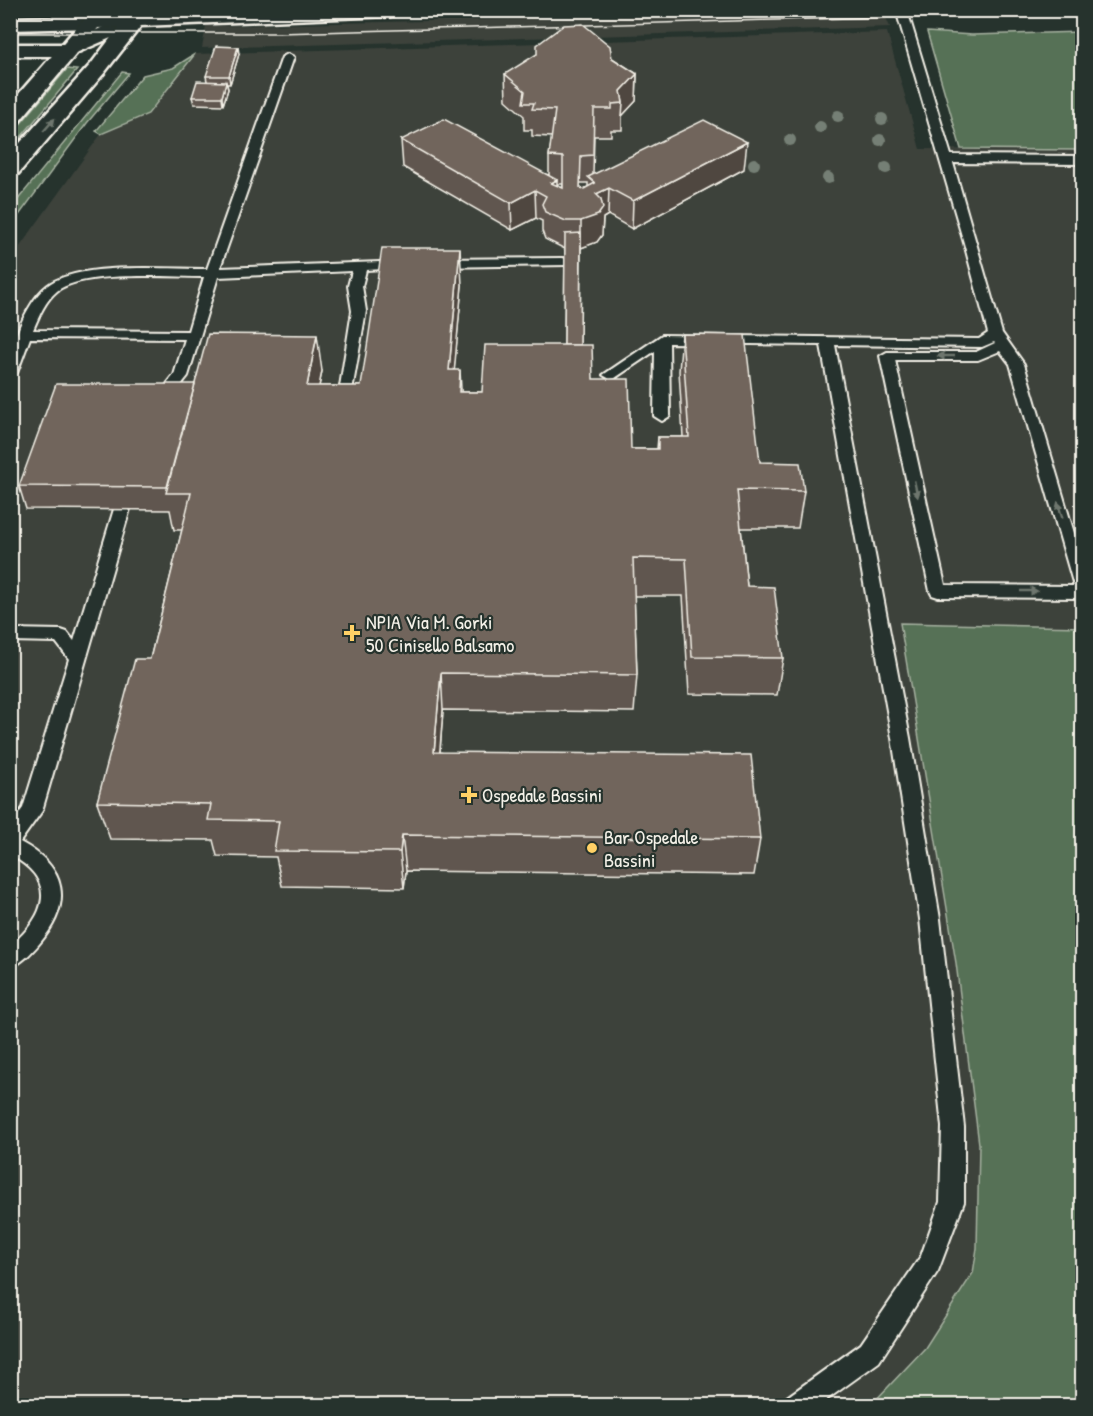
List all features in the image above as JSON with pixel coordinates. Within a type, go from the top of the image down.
[{"type":"street","points":[[10,24],[96,16],[390,10]]},
{"type":"street","points":[[10,118],[96,16]]},
{"type":"street","points":[[10,50],[69,50],[136,16]]},
{"type":"street","points":[[10,169],[98,68],[136,16]]},
{"type":"lane","points":[[901,10],[998,340],[1017,364],[1083,586]]},
{"type":"lane","points":[[156,407],[181,376],[212,273],[288,57]]},
{"type":"lane","points":[[945,159],[1083,160]]},
{"type":"lane","points":[[10,373],[27,334],[33,313],[51,288],[74,278],[95,274],[212,273],[360,266],[562,262]]},
{"type":"lane","points":[[345,399],[359,311],[355,286],[360,266]]},
{"type":"lane","points":[[27,334],[192,335]]},
{"type":"lane","points":[[610,375],[662,339],[982,343],[998,340]]},
{"type":"lane","points":[[662,339],[662,416]]},
{"type":"lane","points":[[998,340],[978,356],[887,356],[938,591],[1083,592]]},
{"type":"lane","points":[[796,1406],[870,1353],[930,1263],[952,1202],[953,1127],[930,919],[901,738],[827,341]]},
{"type":"lane","points":[[10,841],[32,811],[122,509]]},
{"type":"lane","points":[[10,635],[61,636],[78,658]]},
{"type":"lane","points":[[10,846],[27,852],[43,865],[51,883],[52,903],[45,924],[30,944],[10,959]]},
{"type":"shaded area","points":[[883,11],[890,27],[202,48],[206,26]]},
{"type":"shaded area","name":"Ospedale Bassini","points":[[887,32],[920,149],[1082,150],[1082,627],[900,623],[956,963],[979,1144],[977,1248],[974,1273],[925,1348],[871,1405],[11,1406],[11,259],[101,134],[148,114],[195,54]]},
{"type":"green space","points":[[927,32],[972,35],[1082,32],[1082,150],[961,149]]},
{"type":"green space","points":[[195,54],[148,114],[101,134],[96,131],[143,75],[173,68]]},
{"type":"green space","points":[[67,69],[77,70],[11,149],[11,135]]},
{"type":"green space","points":[[122,72],[129,73],[87,123],[11,226],[11,208]]},
{"type":"green space","points":[[900,623],[1082,627],[1082,1405],[871,1405],[925,1348],[973,1273],[977,1248],[979,1144],[956,963]]},
{"type":"building","points":[[583,24],[610,46],[612,58],[637,74],[621,91],[623,103],[612,104],[612,109],[594,109],[593,155],[581,156],[580,188],[584,189],[595,183],[588,177],[704,120],[747,142],[633,201],[609,188],[596,194],[601,199],[603,208],[598,215],[581,221],[566,221],[545,212],[542,204],[546,196],[535,190],[511,203],[401,140],[444,119],[557,180],[551,183],[563,188],[563,157],[549,156],[555,110],[532,109],[534,103],[523,103],[525,91],[505,74],[537,54],[537,45],[564,25]]},
{"type":"building","points":[[216,46],[238,47],[229,76],[206,76]]},
{"type":"building","points":[[197,81],[226,82],[222,97],[192,97]]},
{"type":"building","points":[[581,233],[580,345],[564,345],[565,234]]},
{"type":"building","points":[[382,248],[460,248],[449,370],[460,370],[459,392],[482,392],[485,345],[592,345],[593,379],[629,379],[631,449],[658,449],[658,437],[689,437],[682,334],[745,335],[760,462],[800,463],[804,491],[737,490],[747,586],[774,587],[783,658],[692,657],[686,559],[633,558],[637,675],[441,673],[434,752],[751,755],[760,839],[402,835],[400,852],[274,851],[279,821],[208,820],[211,804],[97,802],[135,659],[150,659],[191,493],[166,493],[208,334],[317,335],[307,386],[361,386]]},
{"type":"building","points":[[56,384],[195,384],[167,487],[19,486]]},
{"type":"tram line","points":[[10,33],[278,33],[1082,12]]},
{"type":"place","name":"NPIA Via M. Gorki 50 Cinisello Balsamo","points":[[352,633]]},
{"type":"place","name":"Ospedale Bassini","points":[[469,795]]},
{"type":"place","name":"Bar Ospedale Bassini","points":[[592,848]]}]
